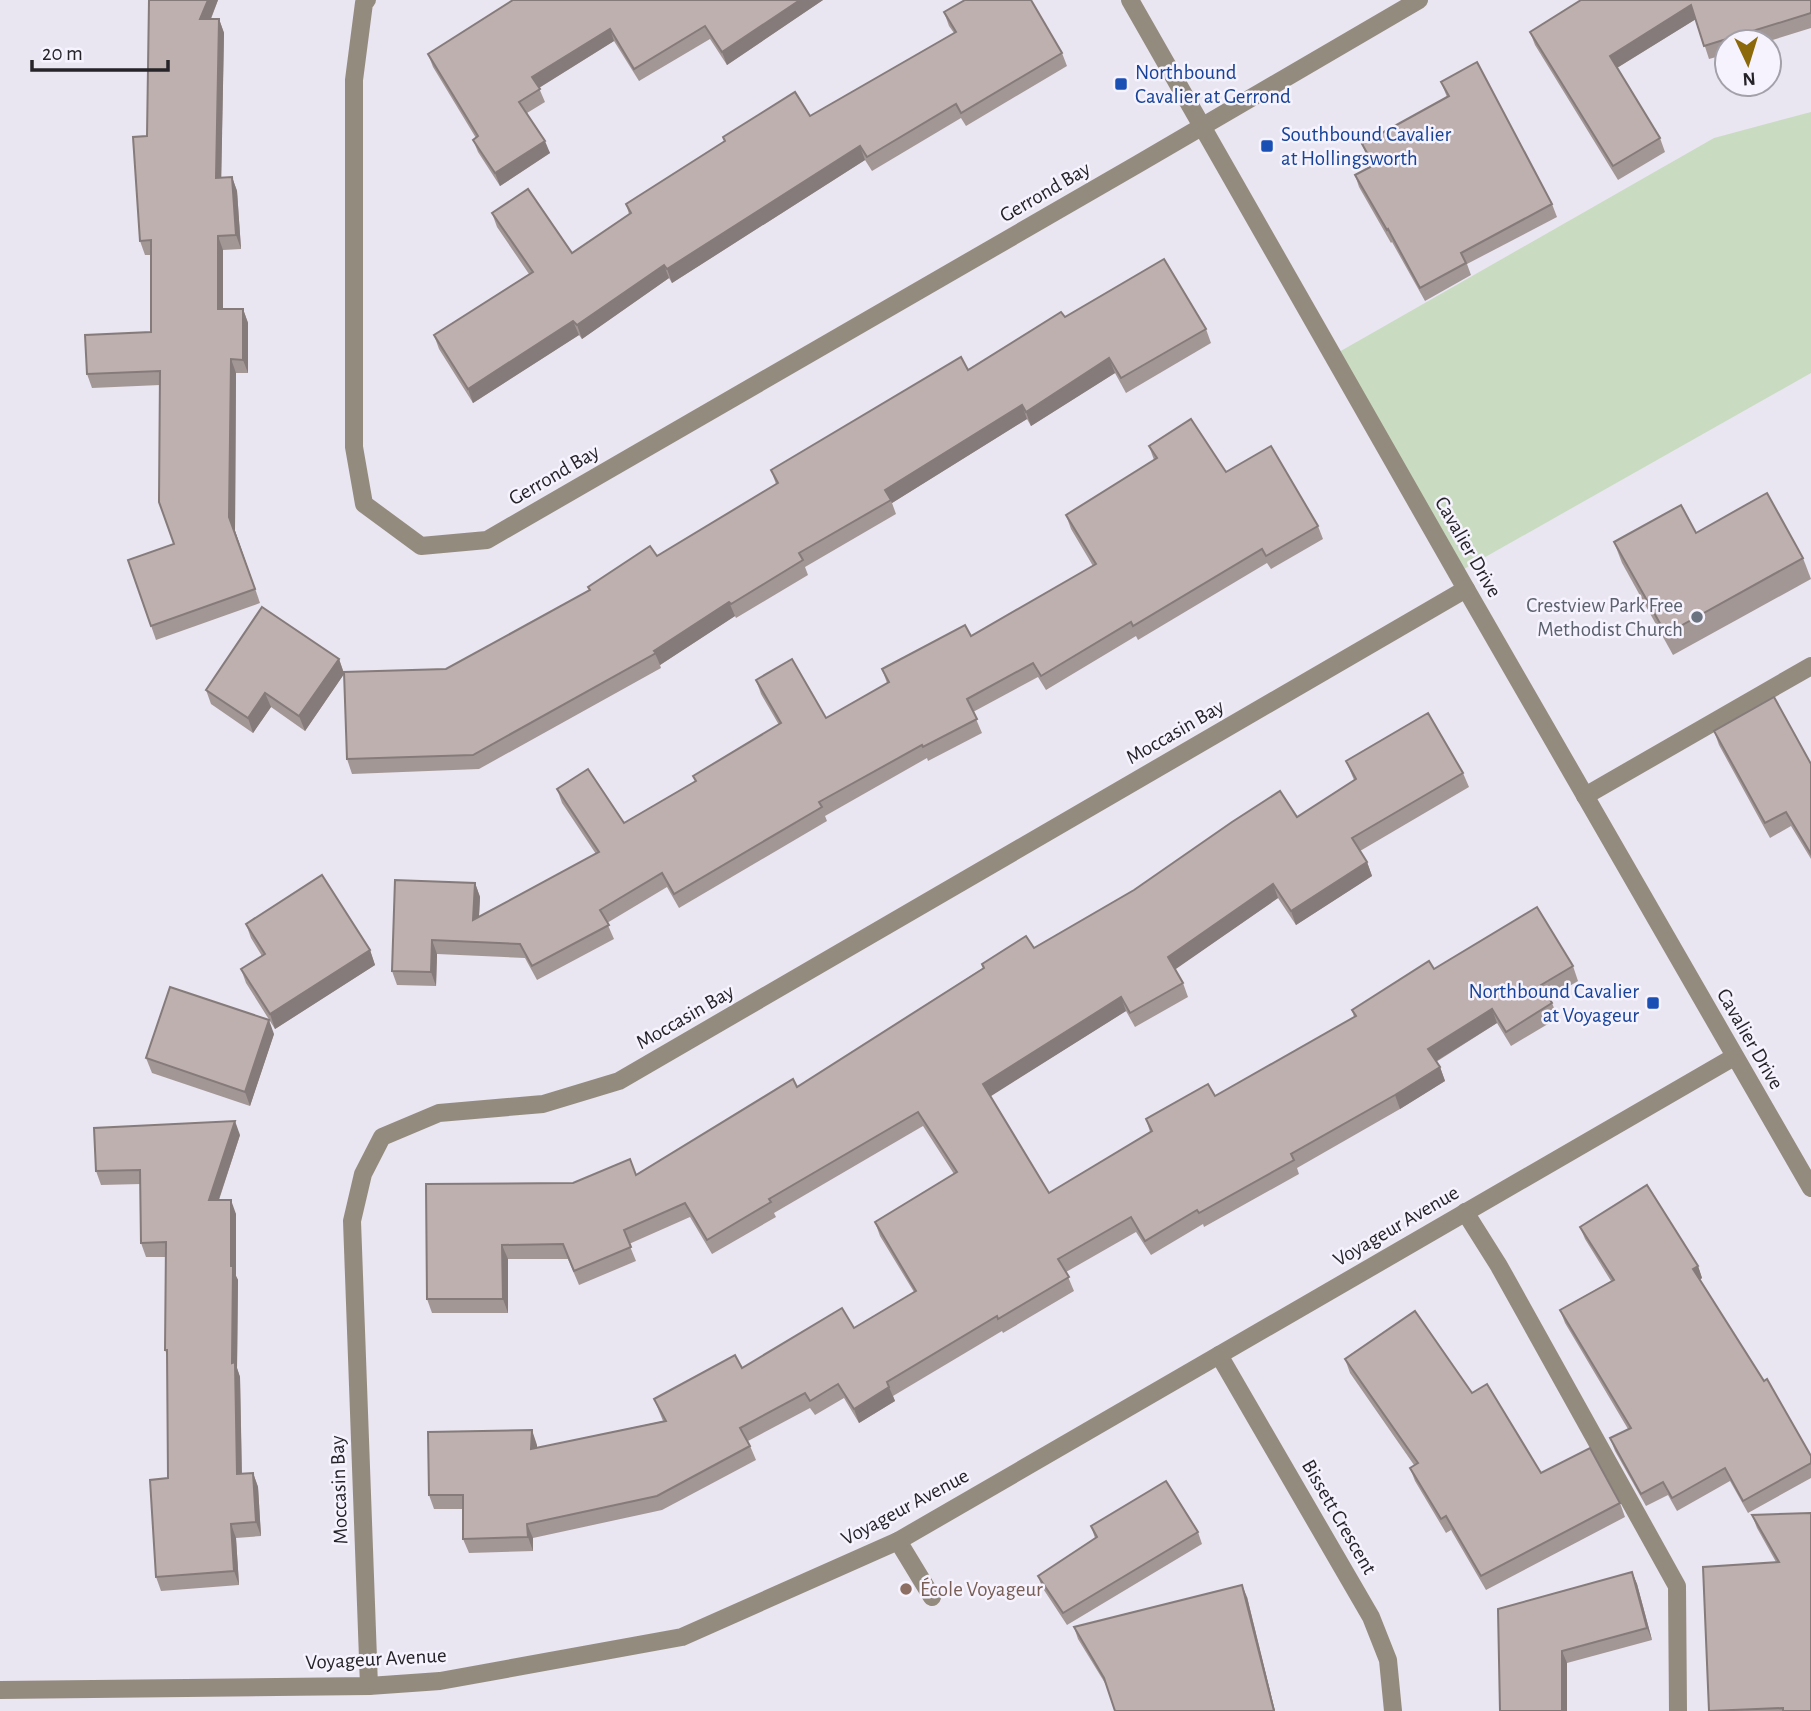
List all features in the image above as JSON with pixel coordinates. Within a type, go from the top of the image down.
[{"type":"street","name":"Gerrond Bay","points":[[367,0],[363,3],[354,80],[354,447],[364,504],[421,546],[487,540],[1419,0]]},
{"type":"street","name":"Cavalier Drive","points":[[1129,0],[1811,1188]]},
{"type":"street","name":"Moccasin Bay","points":[[369,1686],[352,1221],[363,1174],[382,1137],[439,1113],[543,1104],[619,1081],[1466,589]]},
{"type":"street","points":[[1584,796],[1811,666]]},
{"type":"street","name":"Voyageur Avenue","points":[[0,1690],[369,1686],[440,1681],[682,1637],[898,1541],[1734,1057]]},
{"type":"street","points":[[1465,1212],[1499,1266],[1677,1586],[1678,1711]]},
{"type":"street","name":"Bissett Crescent","points":[[1219,1355],[1371,1617],[1388,1660],[1393,1711]]},
{"type":"street","points":[[898,1541],[932,1597]]},
{"type":"green space","points":[[1811,112],[1811,373],[1457,573],[1332,356],[1714,138]]},
{"type":"building","points":[[149,0],[208,0],[200,19],[219,19],[216,178],[232,177],[236,235],[218,236],[218,309],[243,309],[243,360],[231,359],[229,517],[255,589],[151,626],[128,560],[174,544],[159,502],[160,371],[87,374],[85,335],[151,332],[151,240],[140,241],[133,137],[147,136]]},
{"type":"building","points":[[513,0],[800,0],[722,52],[705,26],[634,69],[610,29],[532,77],[540,89],[519,102],[545,141],[495,173],[473,140],[478,136],[428,54]]},
{"type":"building","points":[[965,0],[1031,0],[1062,53],[961,113],[956,104],[867,157],[860,146],[667,269],[664,265],[577,325],[573,321],[468,389],[434,335],[533,272],[492,213],[528,189],[572,253],[631,213],[626,204],[725,141],[723,137],[795,92],[810,116],[956,32],[944,12]]},
{"type":"building","points":[[1581,0],[1811,0],[1811,13],[1762,28],[1713,28],[1713,43],[1704,46],[1691,5],[1610,56],[1660,138],[1613,166],[1530,32]]},
{"type":"building","points":[[1477,62],[1552,204],[1461,253],[1466,263],[1420,288],[1355,175],[1374,165],[1362,144],[1449,96],[1441,82]]},
{"type":"building","points":[[1164,259],[1206,329],[1121,378],[1109,358],[1026,412],[1022,405],[885,490],[891,500],[799,553],[803,560],[731,604],[729,602],[654,651],[656,653],[473,755],[347,759],[344,672],[446,669],[590,590],[588,587],[650,546],[657,556],[778,483],[771,470],[961,357],[968,370],[1061,312],[1065,317]]},
{"type":"building","points":[[1191,419],[1226,472],[1271,446],[1318,526],[1266,556],[1262,549],[1133,626],[1131,622],[1041,676],[1033,663],[967,699],[977,719],[923,747],[922,745],[819,802],[822,807],[674,894],[662,873],[600,910],[609,925],[532,966],[520,944],[432,940],[431,972],[392,971],[395,880],[475,883],[473,920],[599,852],[557,789],[588,769],[624,823],[696,781],[693,776],[781,723],[756,680],[792,659],[826,718],[889,682],[882,669],[965,625],[971,636],[1096,564],[1066,515],[1157,458],[1149,446]]},
{"type":"building","name":"Crestview Park Free Methodist Church","points":[[1767,493],[1803,558],[1666,634],[1614,542],[1681,505],[1696,533]]},
{"type":"building","points":[[262,607],[339,659],[299,716],[265,693],[248,718],[206,690]]},
{"type":"building","points":[[1774,697],[1811,764],[1811,854],[1786,812],[1765,823],[1714,731]]},
{"type":"building","points":[[1428,713],[1463,773],[1352,838],[1367,862],[1291,911],[1273,884],[1168,957],[1183,983],[1130,1013],[1121,997],[983,1084],[1049,1193],[1152,1131],[1146,1119],[1208,1084],[1215,1096],[1356,1016],[1352,1010],[1429,961],[1434,969],[1537,907],[1573,966],[1541,985],[1552,1003],[1506,1032],[1492,1009],[1428,1049],[1440,1067],[1291,1154],[1294,1160],[1199,1213],[1197,1210],[1145,1241],[1131,1217],[1058,1259],[1069,1277],[998,1319],[997,1316],[887,1382],[889,1387],[854,1409],[838,1384],[810,1401],[805,1393],[740,1428],[750,1446],[657,1496],[527,1524],[528,1537],[463,1539],[463,1495],[429,1495],[428,1432],[532,1430],[531,1449],[666,1421],[654,1399],[735,1355],[742,1368],[842,1308],[854,1328],[916,1291],[875,1222],[957,1172],[918,1112],[769,1199],[771,1202],[707,1240],[685,1203],[624,1230],[631,1247],[574,1271],[563,1244],[502,1245],[503,1299],[427,1299],[426,1184],[573,1183],[630,1159],[636,1175],[793,1079],[797,1087],[984,968],[982,964],[1026,936],[1034,948],[1134,890],[1280,791],[1297,817],[1356,779],[1346,761]]},
{"type":"building","points":[[322,875],[370,950],[270,1014],[241,969],[265,954],[246,924]]},
{"type":"building","points":[[170,987],[269,1020],[245,1092],[146,1058]]},
{"type":"building","points":[[235,1121],[209,1200],[231,1200],[232,1363],[235,1362],[237,1474],[253,1473],[256,1522],[231,1524],[234,1571],[156,1577],[150,1480],[168,1478],[166,1242],[141,1243],[140,1170],[96,1171],[94,1128]]},
{"type":"building","points":[[1647,1185],[1698,1266],[1693,1269],[1764,1381],[1767,1379],[1811,1456],[1811,1463],[1743,1501],[1725,1468],[1672,1498],[1663,1482],[1641,1494],[1610,1438],[1631,1428],[1560,1310],[1614,1280],[1580,1227]]},
{"type":"building","points":[[1415,1311],[1472,1393],[1487,1384],[1541,1473],[1590,1448],[1620,1503],[1481,1576],[1446,1516],[1441,1519],[1410,1468],[1418,1463],[1345,1359]]},
{"type":"building","points":[[1166,1481],[1198,1532],[1063,1613],[1038,1576],[1097,1537],[1091,1526]]},
{"type":"building","points":[[1811,1513],[1811,1711],[1783,1711],[1783,1708],[1709,1711],[1703,1567],[1779,1562],[1752,1515]]},
{"type":"building","points":[[1632,1572],[1647,1628],[1562,1651],[1562,1711],[1500,1711],[1498,1609]]},
{"type":"building","points":[[1242,1585],[1274,1711],[1115,1711],[1104,1678],[1074,1627]]},
{"type":"place","name":"Northbound Cavalier at Gerrond","points":[[1121,84]]},
{"type":"place","name":"Southbound Cavalier at Hollingsworth","points":[[1267,146]]},
{"type":"place","name":"Crestview Park Free Methodist Church","points":[[1697,617]]},
{"type":"place","name":"Northbound Cavalier at Voyageur","points":[[1653,1003]]},
{"type":"place","name":"École Voyageur","points":[[906,1589]]}]
